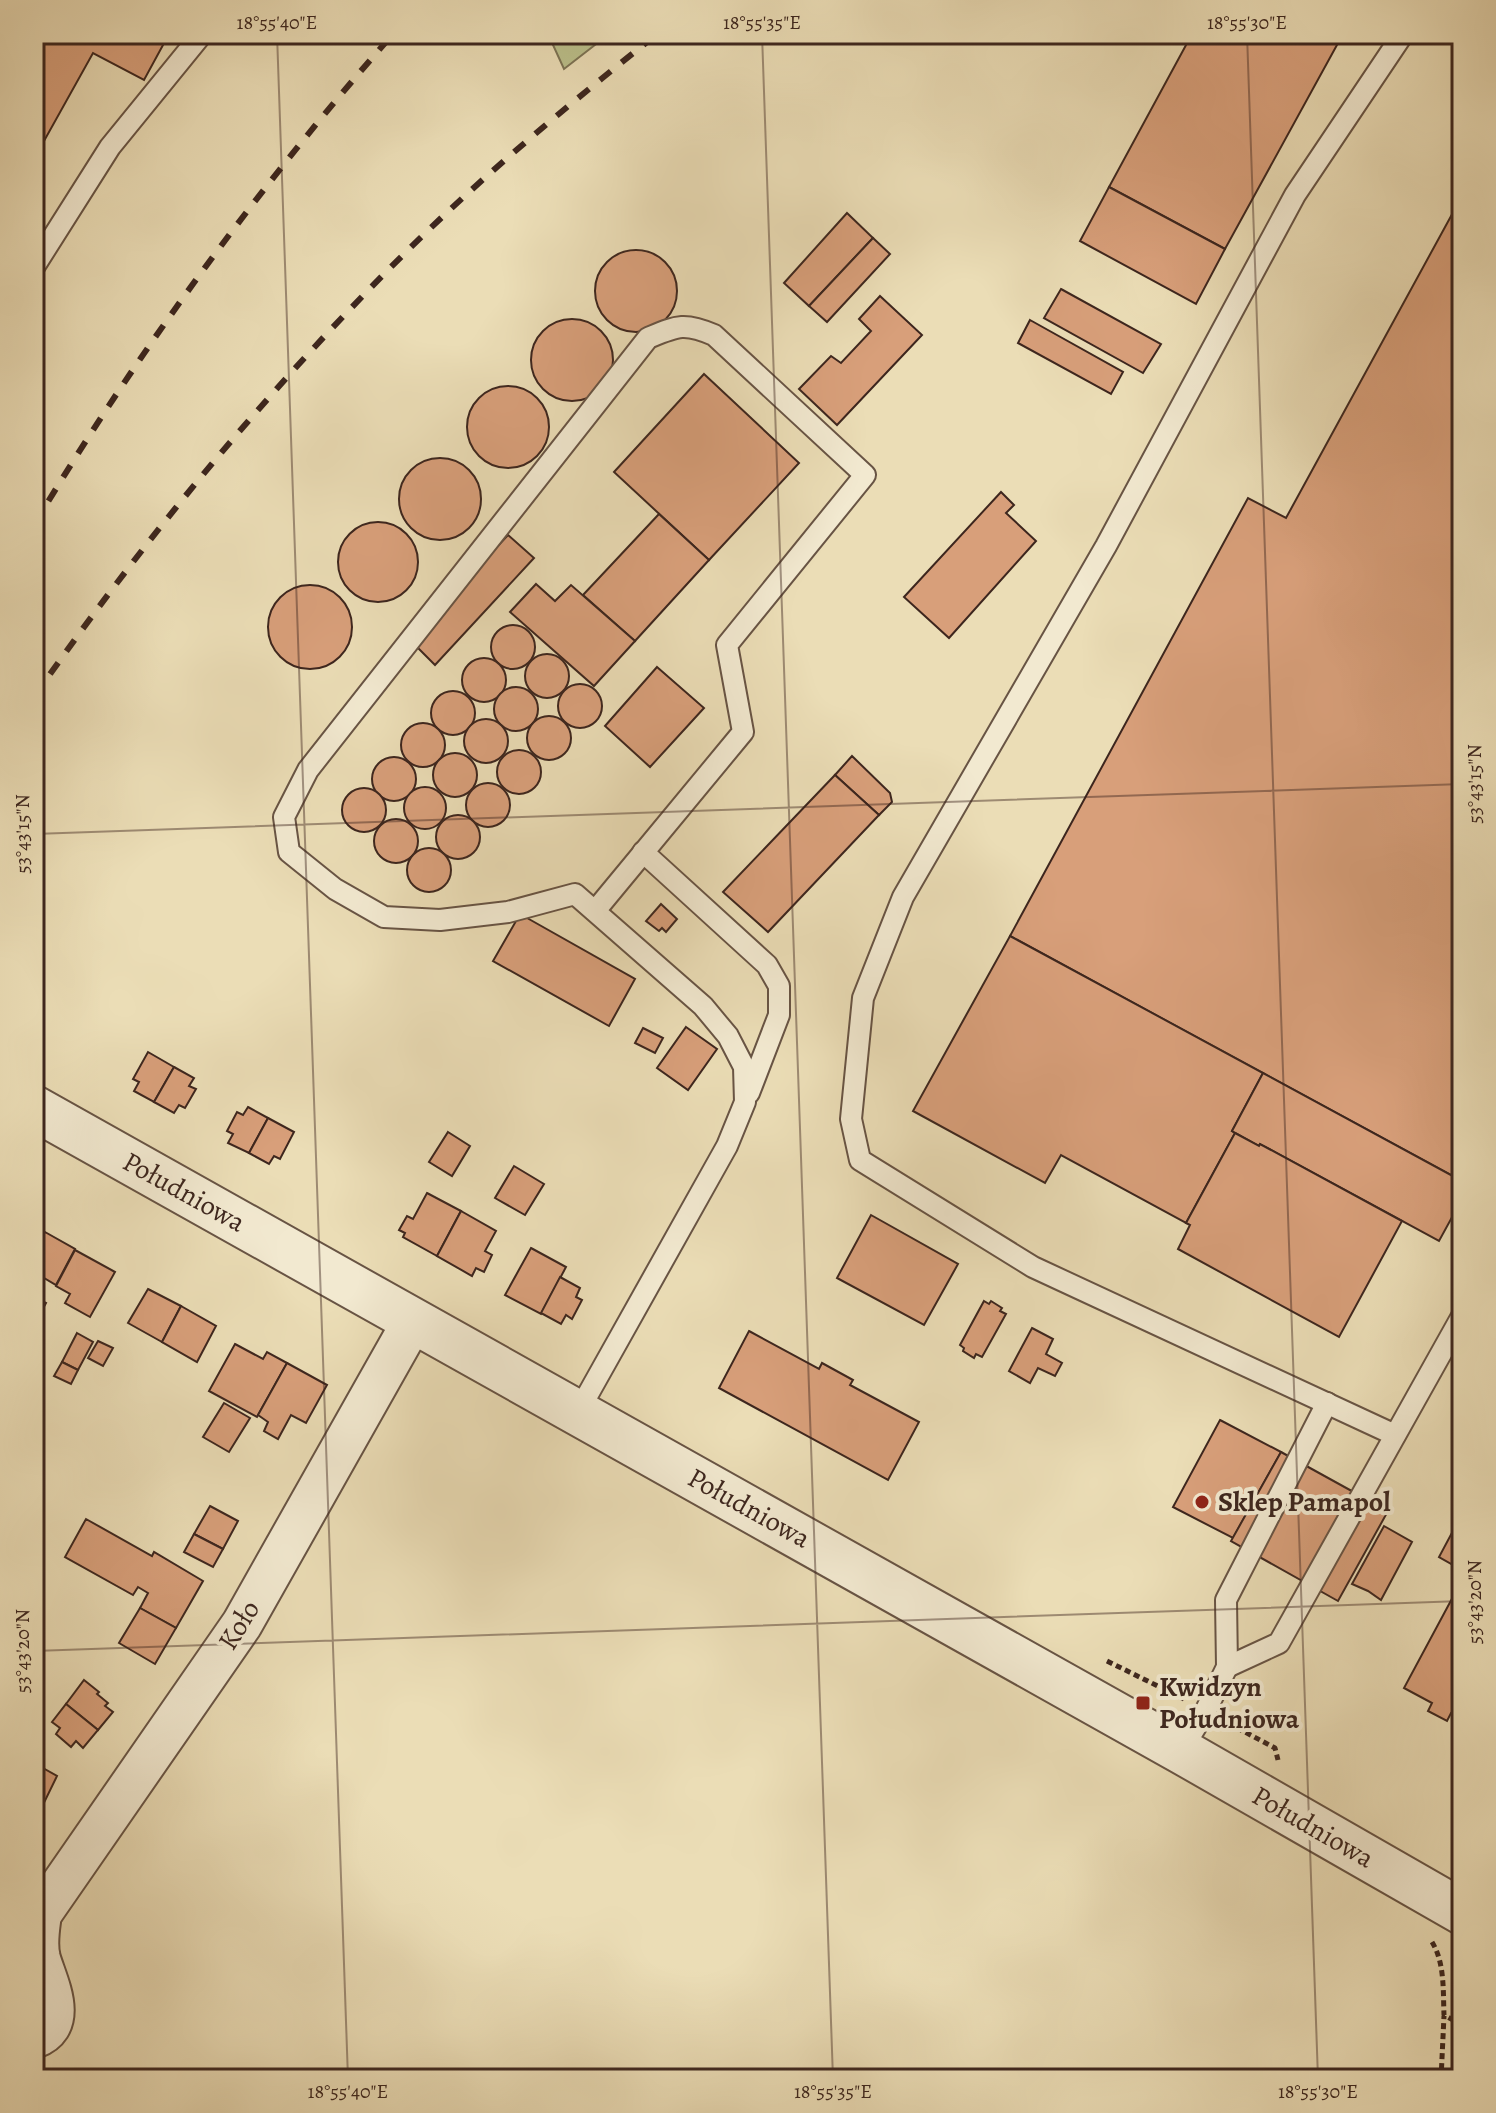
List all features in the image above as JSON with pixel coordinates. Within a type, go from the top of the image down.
[{"type":"street","name":"Południowa","points":[[34,1108],[1181,1751],[1445,1924]]},
{"type":"street","name":"Koło","points":[[34,2038],[43,2035],[50,2026],[54,2012],[40,1957],[38,1921],[242,1624],[413,1321]]},
{"type":"lane","points":[[34,267],[110,147],[202,34]]},
{"type":"lane","points":[[1395,1435],[1033,1267],[860,1160],[851,1119],[863,998],[903,897],[1106,546],[1295,195],[1403,34]]},
{"type":"lane","points":[[595,911],[743,732],[727,645],[865,475],[714,335],[695,327],[676,326],[648,338],[308,770],[284,817],[289,852],[335,889],[384,917],[440,920],[508,912],[575,894],[703,1006],[728,1036],[744,1067],[745,1102]]},
{"type":"lane","points":[[578,1412],[727,1146],[779,1015],[779,986],[767,965],[643,852]]},
{"type":"lane","points":[[1227,1667],[1279,1643],[1462,1316]]},
{"type":"lane","points":[[1181,1751],[1227,1667],[1226,1600],[1327,1403]]},
{"type":"path","points":[[1441,2079],[1444,2015],[1436,1947],[1445,1924]]},
{"type":"path","points":[[1444,2015],[1462,2025]]},
{"type":"green space","points":[[548,34],[609,34],[564,69]]},
{"type":"building","points":[[34,34],[169,34],[144,80],[93,53],[34,159]]},
{"type":"building","points":[[1192,34],[1343,34],[1225,249],[1109,187]]},
{"type":"building","points":[[1109,187],[1225,249],[1196,304],[1080,241]]},
{"type":"building","points":[[1462,196],[1462,1181],[1010,936],[1248,498],[1286,518]]},
{"type":"building","points":[[847,213],[873,238],[809,306],[784,283]]},
{"type":"building","points":[[873,238],[890,254],[827,322],[809,306]]},
{"type":"building","points":[[628,250],[644,250],[659,256],[671,268],[677,291],[671,314],[659,326],[644,332],[628,332],[613,326],[601,314],[595,299],[595,283],[601,268],[613,256]]},
{"type":"building","points":[[1061,289],[1161,344],[1143,373],[1044,318]]},
{"type":"building","points":[[880,296],[922,335],[837,425],[799,389],[831,356],[841,363],[871,331],[859,319]]},
{"type":"building","points":[[564,319],[580,319],[595,326],[606,337],[613,360],[610,376],[601,389],[580,401],[564,401],[549,394],[538,383],[531,368],[531,352],[538,337],[549,326]]},
{"type":"building","points":[[1030,320],[1123,372],[1111,394],[1018,343]]},
{"type":"building","points":[[704,374],[799,463],[709,560],[614,472]]},
{"type":"building","points":[[500,386],[516,386],[531,393],[542,404],[549,427],[546,443],[537,456],[516,468],[500,468],[485,461],[474,450],[467,435],[467,419],[474,404],[485,393]]},
{"type":"building","points":[[440,458],[456,461],[469,470],[478,483],[481,499],[478,515],[469,528],[456,537],[440,540],[424,537],[411,528],[402,515],[399,499],[402,483],[411,470],[424,461]]},
{"type":"building","points":[[1001,492],[1014,505],[1006,513],[1036,541],[949,638],[904,597]]},
{"type":"building","points":[[659,514],[709,560],[635,641],[583,595]]},
{"type":"building","points":[[378,522],[393,525],[406,534],[415,547],[418,562],[415,577],[406,590],[393,599],[378,602],[363,599],[350,590],[341,577],[338,562],[341,547],[350,534],[363,525]]},
{"type":"building","points":[[508,535],[534,558],[435,665],[410,640]]},
{"type":"building","points":[[536,584],[555,601],[571,585],[635,641],[594,686],[510,612]]},
{"type":"building","points":[[310,585],[333,592],[345,604],[352,627],[345,650],[333,662],[310,669],[287,662],[275,650],[268,627],[275,604],[287,592]]},
{"type":"building","points":[[513,625],[529,631],[535,647],[529,663],[513,669],[497,663],[491,647],[497,631]]},
{"type":"building","points":[[547,654],[562,661],[569,676],[562,691],[547,698],[532,691],[525,676],[532,661]]},
{"type":"building","points":[[484,658],[499,665],[506,680],[499,695],[484,702],[469,695],[462,680],[469,665]]},
{"type":"building","points":[[657,667],[704,708],[650,767],[605,726]]},
{"type":"building","points":[[580,684],[595,691],[602,706],[595,721],[580,728],[565,721],[558,706],[565,691]]},
{"type":"building","points":[[516,687],[531,694],[538,709],[531,724],[516,731],[501,724],[494,709],[501,694]]},
{"type":"building","points":[[453,691],[468,698],[475,713],[468,728],[453,735],[438,728],[431,713],[438,698]]},
{"type":"building","points":[[549,716],[564,723],[571,738],[564,753],[549,760],[534,753],[527,738],[534,723]]},
{"type":"building","points":[[486,719],[502,725],[508,741],[502,757],[486,763],[470,757],[464,741],[470,725]]},
{"type":"building","points":[[423,723],[438,730],[445,745],[438,760],[423,767],[408,760],[401,745],[408,730]]},
{"type":"building","points":[[519,750],[535,756],[541,772],[535,788],[519,794],[503,788],[497,772],[503,756]]},
{"type":"building","points":[[455,753],[471,759],[477,775],[471,791],[455,797],[439,791],[433,775],[439,759]]},
{"type":"building","points":[[852,756],[890,793],[892,802],[879,815],[835,775]]},
{"type":"building","points":[[394,757],[409,764],[416,779],[409,794],[394,801],[379,794],[372,779],[379,764]]},
{"type":"building","points":[[835,775],[879,815],[768,932],[723,892]]},
{"type":"building","points":[[488,783],[504,789],[510,805],[504,821],[488,827],[472,821],[466,805],[472,789]]},
{"type":"building","points":[[425,787],[440,793],[446,808],[440,823],[425,829],[410,823],[404,808],[410,793]]},
{"type":"building","points":[[364,788],[380,794],[386,810],[380,826],[364,832],[348,826],[342,810],[348,794]]},
{"type":"building","points":[[458,815],[473,822],[480,837],[473,852],[458,859],[443,852],[436,837],[443,822]]},
{"type":"building","points":[[396,819],[412,825],[418,841],[412,857],[396,863],[380,857],[374,841],[380,825]]},
{"type":"building","points":[[429,848],[444,855],[451,870],[444,885],[429,892],[414,885],[407,870],[414,855]]},
{"type":"building","points":[[661,904],[677,919],[666,932],[662,928],[659,931],[646,921]]},
{"type":"building","points":[[520,914],[635,979],[609,1026],[493,961]]},
{"type":"building","points":[[1010,936],[1263,1073],[1232,1131],[1235,1133],[1186,1223],[1061,1155],[1045,1183],[913,1111]]},
{"type":"building","points":[[686,1027],[717,1049],[688,1090],[657,1068]]},
{"type":"building","points":[[643,1028],[663,1038],[655,1053],[635,1043]]},
{"type":"building","points":[[148,1052],[174,1067],[154,1102],[134,1091],[139,1082],[133,1079]]},
{"type":"building","points":[[174,1067],[194,1078],[189,1086],[196,1089],[185,1108],[179,1105],[174,1113],[154,1102]]},
{"type":"building","points":[[1263,1073],[1462,1181],[1462,1199],[1439,1241],[1232,1131]]},
{"type":"building","points":[[248,1107],[268,1118],[249,1153],[228,1143],[233,1134],[227,1131],[237,1112],[243,1115]]},
{"type":"building","points":[[268,1118],[294,1132],[280,1159],[274,1156],[269,1164],[249,1153]]},
{"type":"building","points":[[448,1132],[470,1146],[452,1176],[429,1162]]},
{"type":"building","points":[[1235,1133],[1402,1221],[1339,1337],[1178,1249],[1190,1225],[1186,1223]]},
{"type":"building","points":[[514,1166],[544,1184],[525,1215],[495,1198]]},
{"type":"building","points":[[427,1193],[461,1211],[437,1256],[403,1237],[405,1233],[399,1230],[407,1216],[413,1219]]},
{"type":"building","points":[[461,1211],[496,1231],[485,1251],[492,1255],[484,1272],[476,1268],[472,1276],[437,1256]]},
{"type":"building","points":[[871,1215],[958,1264],[924,1325],[837,1278]]},
{"type":"building","points":[[45,1232],[75,1249],[56,1285],[34,1272],[34,1250]]},
{"type":"building","points":[[531,1248],[566,1267],[541,1314],[505,1295]]},
{"type":"building","points":[[75,1250],[115,1272],[90,1317],[65,1303],[70,1294],[56,1286]]},
{"type":"building","points":[[560,1277],[580,1288],[576,1297],[582,1300],[572,1319],[566,1315],[561,1324],[541,1313]]},
{"type":"building","points":[[148,1289],[181,1306],[162,1342],[128,1323]]},
{"type":"building","points":[[34,1297],[46,1303],[37,1320],[34,1318]]},
{"type":"building","points":[[984,1301],[989,1304],[991,1301],[1006,1314],[982,1357],[976,1354],[974,1358],[960,1345]]},
{"type":"building","points":[[181,1306],[216,1326],[197,1362],[162,1342]]},
{"type":"building","points":[[1032,1328],[1053,1339],[1046,1354],[1062,1363],[1055,1376],[1038,1368],[1030,1383],[1009,1371]]},
{"type":"building","points":[[749,1331],[819,1369],[822,1363],[853,1380],[850,1385],[919,1422],[888,1480],[719,1388]]},
{"type":"building","points":[[77,1333],[93,1342],[78,1370],[62,1362]]},
{"type":"building","points":[[98,1341],[113,1348],[103,1366],[88,1358]]},
{"type":"building","points":[[235,1344],[263,1359],[267,1352],[287,1363],[257,1417],[209,1391]]},
{"type":"building","points":[[62,1362],[78,1370],[71,1384],[54,1376]]},
{"type":"building","points":[[287,1363],[327,1385],[306,1423],[291,1415],[278,1439],[264,1431],[268,1422],[258,1415]]},
{"type":"building","points":[[224,1403],[250,1418],[229,1452],[203,1437]]},
{"type":"building","points":[[1220,1420],[1281,1452],[1233,1538],[1173,1507]]},
{"type":"building","points":[[1281,1452],[1388,1511],[1338,1601],[1231,1541]]},
{"type":"building","points":[[34,1503],[41,1507],[34,1519]]},
{"type":"building","points":[[210,1506],[238,1521],[223,1549],[194,1534]]},
{"type":"building","points":[[1462,1514],[1462,1570],[1439,1557]]},
{"type":"building","points":[[86,1519],[152,1556],[154,1552],[203,1581],[176,1628],[140,1608],[148,1593],[138,1587],[133,1595],[65,1557]]},
{"type":"building","points":[[1384,1526],[1412,1542],[1381,1600],[1352,1584]]},
{"type":"building","points":[[194,1534],[223,1549],[213,1567],[184,1552]]},
{"type":"building","points":[[1462,1580],[1462,1719],[1451,1713],[1447,1721],[1428,1711],[1432,1703],[1404,1688]]},
{"type":"building","points":[[140,1608],[176,1628],[155,1664],[119,1643]]},
{"type":"building","points":[[84,1680],[99,1692],[97,1694],[108,1703],[105,1706],[113,1712],[98,1730],[66,1704]]},
{"type":"building","points":[[66,1704],[98,1730],[83,1748],[76,1741],[71,1747],[56,1734],[60,1728],[52,1722]]},
{"type":"building","points":[[34,1763],[57,1776],[39,1813],[34,1811]]},
{"type":"railway","points":[[34,525],[115,396],[202,271],[295,150],[393,34]]},
{"type":"railway","points":[[34,697],[120,578],[212,464],[308,354],[440,219],[562,111],[657,34]]},
{"type":"place","name":"Sklep Pamapol","points":[[1202,1502]]},
{"type":"place","name":"Kwidzyn Południowa","points":[[1143,1703]]}]
